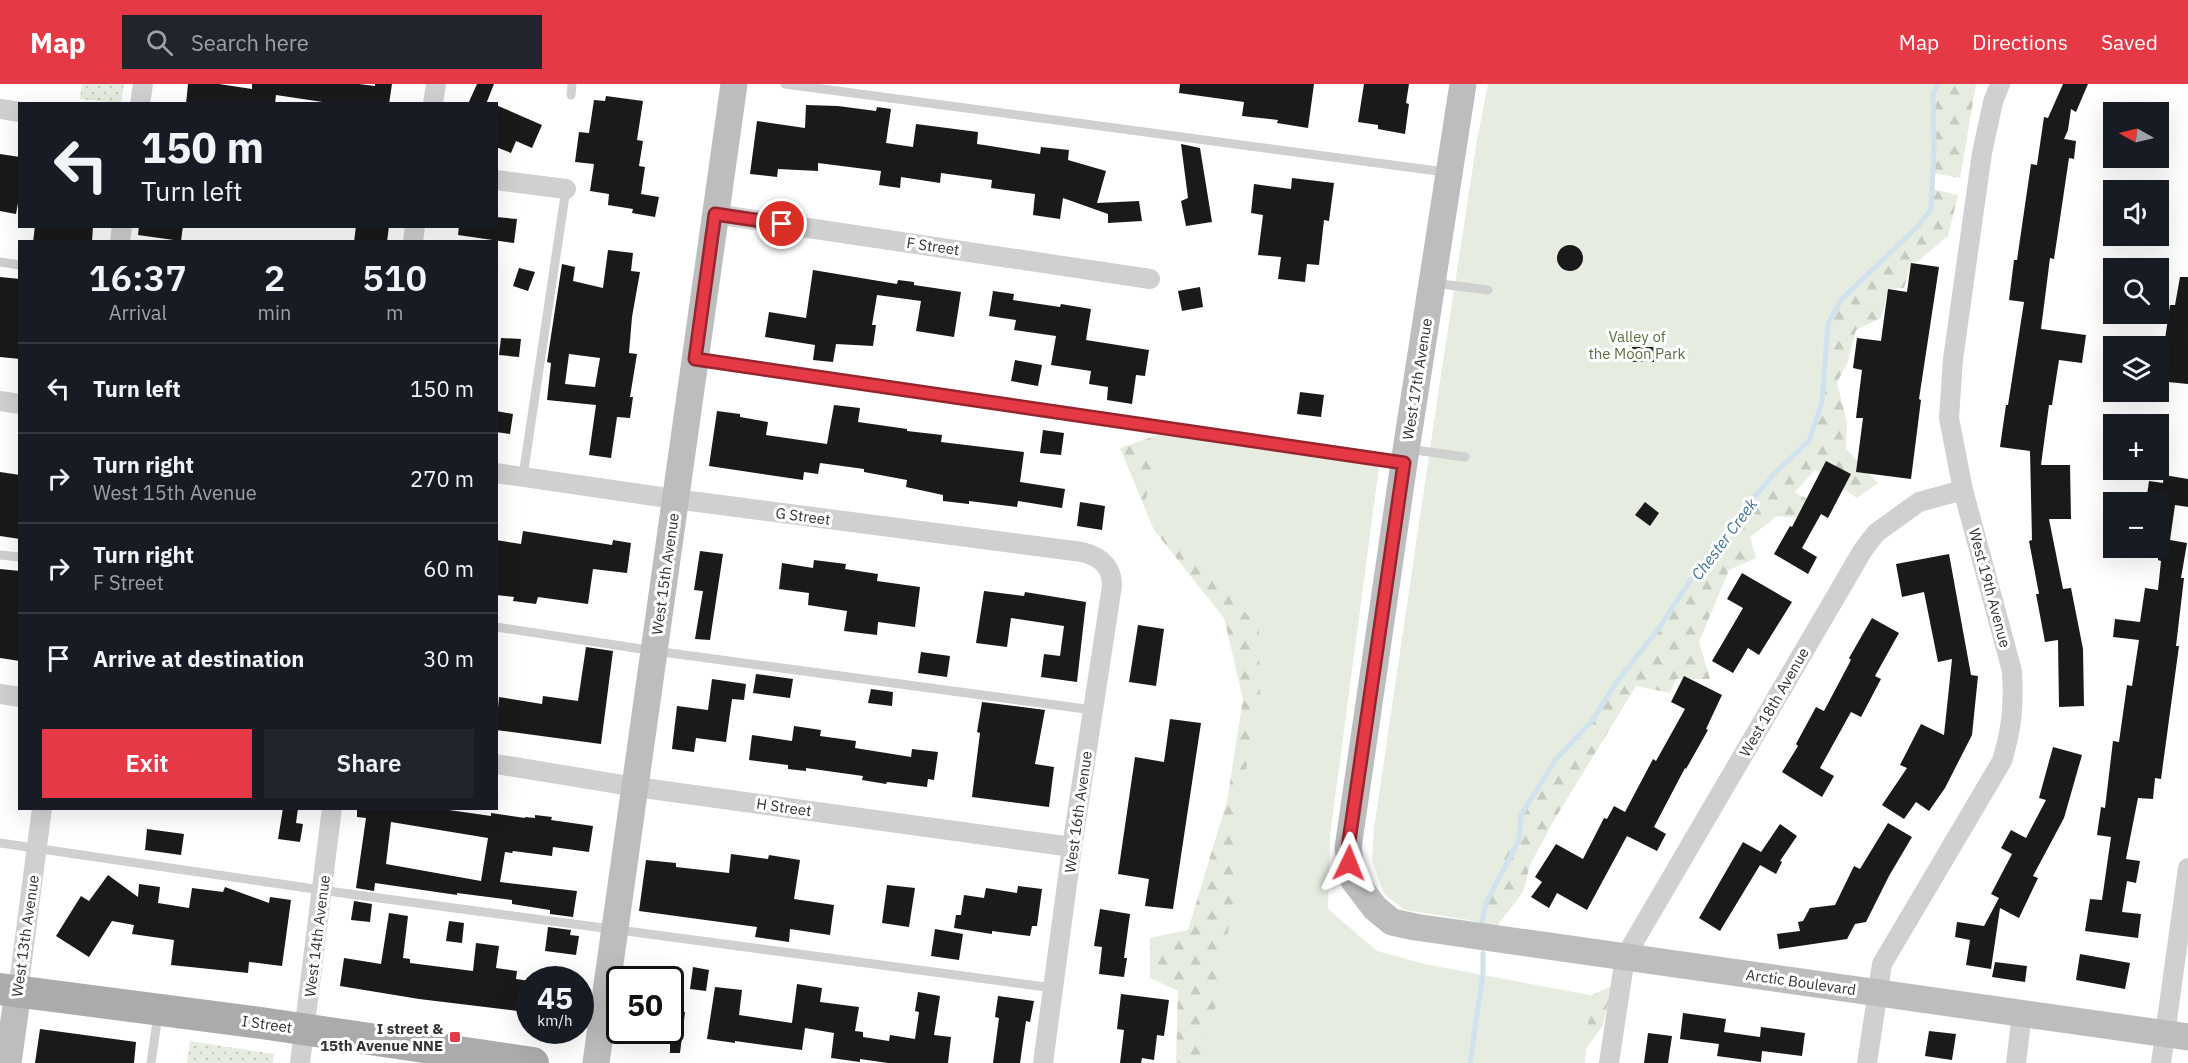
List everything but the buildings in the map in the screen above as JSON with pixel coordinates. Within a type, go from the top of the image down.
[{"type":"main road","name":"West 15th Avenue","points":[[596,1063],[734,84]]},
{"type":"main road","name":"West 17th Avenue","points":[[1415,927],[1392,922],[1375,908],[1353,879],[1348,848],[1405,456],[1463,84]]},
{"type":"main road","name":"Arctic Boulevard","points":[[1415,927],[2177,1036]]},
{"type":"main road","name":"I Street","points":[[9,990],[305,1029],[533,1063]]},
{"type":"main road","name":"West 13th Avenue","points":[[8,1063],[9,990]]},
{"type":"street","points":[[140,102],[143,84]]},
{"type":"street","points":[[433,102],[436,84]]},
{"type":"street","name":"West 19th Avenue","points":[[1867,1063],[1882,964],[2002,761],[2011,732],[2014,699],[2012,670],[1963,490],[1951,438],[1949,398],[1983,153],[1993,102],[2000,84]]},
{"type":"street","points":[[0,109],[18,112]]},
{"type":"street","points":[[498,180],[566,189]]},
{"type":"street","name":"F Street","points":[[715,214],[1150,279]]},
{"type":"street","points":[[0,401],[18,404]]},
{"type":"street","name":"G Street","points":[[498,472],[675,499],[1082,552],[1095,555],[1106,564]]},
{"type":"street","name":"West 18th Avenue","points":[[1625,957],[1863,550],[1876,533],[1892,519],[1918,502],[1963,490]]},
{"type":"street","name":"West 16th Avenue","points":[[1043,1063],[1072,847],[1112,586],[1112,574],[1106,564]]},
{"type":"street","points":[[0,694],[18,697]]},
{"type":"street","name":"H Street","points":[[498,764],[636,787],[1072,847]]},
{"type":"street","name":"West 13th Avenue","points":[[9,990],[37,849],[42,810]]},
{"type":"street","name":"West 14th Avenue","points":[[300,1063],[332,810]]},
{"type":"street","points":[[2161,1063],[2177,1036],[2188,868]]},
{"type":"street","points":[[1609,1063],[1625,957]]},
{"type":"street","points":[[2016,1063],[2022,1014]]},
{"type":"lane","points":[[571,94],[572,84]]},
{"type":"lane","points":[[785,84],[1449,172]]},
{"type":"lane","points":[[523,476],[566,189]]},
{"type":"lane","points":[[0,262],[18,265]]},
{"type":"lane","points":[[1432,283],[1488,290]]},
{"type":"lane","points":[[695,359],[1405,456],[1465,457]]},
{"type":"lane","points":[[0,555],[18,558]]},
{"type":"lane","points":[[498,627],[655,651],[1094,710]]},
{"type":"lane","points":[[0,843],[322,890],[1053,988]]},
{"type":"lane","points":[[151,1063],[158,1010]]},
{"type":"green space","points":[[82,84],[124,84],[121,102],[80,99]]},
{"type":"green space","name":"Valley of the Moon Park","points":[[1488,84],[1938,84],[1933,94],[1934,149],[1931,209],[1918,226],[1841,300],[1828,324],[1822,402],[1809,441],[1776,472],[1743,510],[1703,561],[1659,628],[1616,683],[1592,721],[1556,759],[1521,815],[1486,903],[1482,922],[1405,910],[1384,894],[1372,860],[1374,828],[1442,368],[1477,140]]},
{"type":"green space","points":[[1901,84],[1976,84],[1960,178],[1890,165]]},
{"type":"green space","points":[[1885,178],[1958,195],[1948,236],[1918,261],[1911,263],[1904,288],[1888,289],[1881,318],[1856,330],[1847,364],[1837,382],[1847,423],[1846,449],[1878,483],[1857,498],[1815,470],[1795,492],[1807,499],[1799,518],[1777,516],[1750,537],[1756,558],[1729,570],[1699,642],[1710,679],[1676,679],[1670,693],[1636,686],[1553,822],[1530,865],[1523,892],[1497,926],[1469,920],[1483,861]]},
{"type":"green space","points":[[1158,435],[1374,466],[1319,790],[1324,1063],[1176,1063],[1178,991],[1150,978],[1150,938],[1188,930],[1227,801],[1243,699],[1224,618],[1154,530],[1120,448]]},
{"type":"green space","points":[[1158,435],[1379,467],[1330,836],[1328,909],[1377,951],[1424,964],[1590,995],[1585,1063],[1201,1063],[1214,1015],[1233,902],[1238,804],[1260,707],[1259,628],[1145,504]]},
{"type":"green space","points":[[1612,986],[1603,1025],[1576,1063],[1473,1063],[1581,1000]]},
{"type":"green space","points":[[190,1041],[274,1054],[273,1063],[187,1063]]},
{"type":"waterway","name":"Chester Creek","points":[[1482,922],[1486,903],[1519,840],[1521,815],[1556,759],[1592,721],[1616,683],[1659,628],[1703,561],[1743,510],[1776,472],[1809,441],[1822,402],[1828,324],[1841,300],[1918,226],[1931,209],[1934,149],[1933,94],[1938,84]]},
{"type":"waterway","name":"Chester Creek","points":[[1470,1063],[1483,973],[1483,953]]},
{"type":"place","name":"I street & 15th Avenue NNE","points":[[455,1037]]},
{"type":"route","points":[[782,224],[715,214],[695,359],[1404,463],[1348,848],[1349,863]]}]
